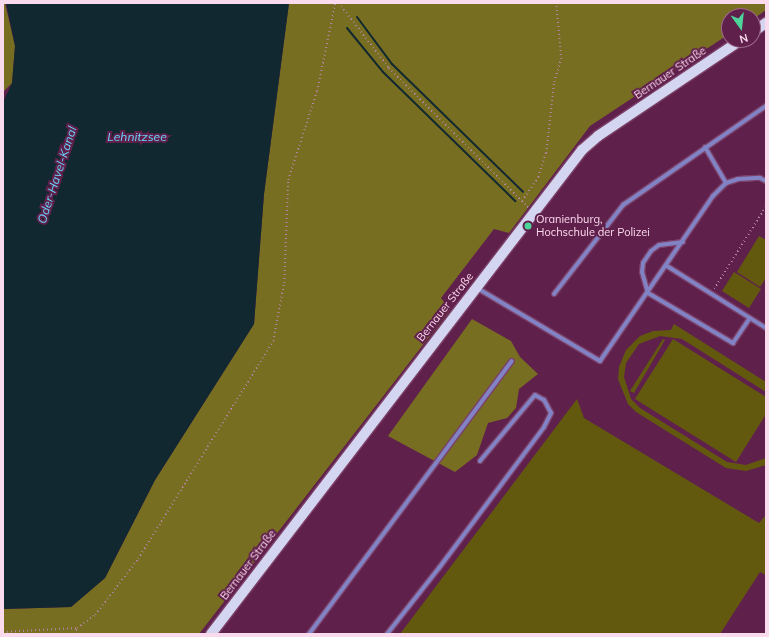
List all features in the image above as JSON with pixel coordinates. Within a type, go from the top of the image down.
[{"type":"main road","name":"Bernauer Straße","points":[[211,634],[475,287],[582,150],[598,136],[729,48]]},
{"type":"lane","points":[[554,294],[623,205],[766,106]]},
{"type":"lane","points":[[705,147],[726,183]]},
{"type":"lane","points":[[475,287],[600,361],[684,242],[713,196],[726,183],[738,179],[760,178],[766,181]]},
{"type":"lane","points":[[684,242],[659,245],[651,251],[643,263],[642,272],[648,293],[733,343],[750,318]]},
{"type":"lane","points":[[667,266],[766,328]]},
{"type":"lane","points":[[309,634],[512,361]]},
{"type":"lane","points":[[387,634],[439,568],[544,427],[551,413],[544,400],[535,395],[480,461]]},
{"type":"path","points":[[74,634],[77,628],[95,615],[138,559],[273,341],[284,283],[288,180],[317,91],[335,3]]},
{"type":"path","points":[[339,3],[389,68],[533,212]]},
{"type":"path","points":[[522,201],[538,177],[546,152],[554,82],[561,59],[556,3]]},
{"type":"path","points":[[711,294],[766,206]]},
{"type":"path","points":[[3,632],[77,628]]},
{"type":"shaded area","points":[[3,3],[5,3],[15,46],[12,83],[3,92]]},
{"type":"shaded area","points":[[289,3],[766,3],[766,10],[761,13],[761,8],[721,8],[721,39],[590,126],[509,233],[494,229],[441,298],[450,310],[199,634],[3,634],[3,609],[71,607],[105,578],[155,480],[254,324],[264,194]]},
{"type":"shaded area","points":[[759,236],[766,240],[766,278],[760,287],[737,272]]},
{"type":"shaded area","points":[[734,272],[761,289],[749,308],[722,291]]},
{"type":"shaded area","points":[[472,319],[511,341],[520,357],[538,374],[519,389],[516,408],[507,418],[488,423],[477,455],[455,472],[388,436]]},
{"type":"shaded area","points":[[674,324],[766,382],[766,392],[682,339],[660,336],[639,344],[626,363],[624,377],[631,399],[640,408],[727,462],[746,465],[766,458],[766,465],[746,471],[726,468],[636,412],[628,404],[618,379],[619,367],[626,350],[640,336],[653,331],[671,330]]},
{"type":"shaded area","points":[[663,339],[665,340],[634,393],[630,391]]},
{"type":"shaded area","points":[[673,339],[766,397],[766,414],[736,462],[635,399]]},
{"type":"shaded area","points":[[577,399],[584,418],[759,523],[766,515],[766,575],[760,572],[720,634],[400,634]]},
{"type":"water","name":"Lehnitzsee","points":[[6,3],[289,3],[264,194],[254,324],[155,480],[105,578],[71,607],[3,609],[3,102],[12,83],[15,46]]},
{"type":"waterway","points":[[357,17],[392,64],[523,192]]},
{"type":"waterway","points":[[347,28],[383,72],[515,201]]},
{"type":"place","name":"Oranienburg, Hochschule der Polizei","points":[[528,226]]},
{"type":"water label","name":"Oder-Havel-Kanal","points":[[57,175]]}]
